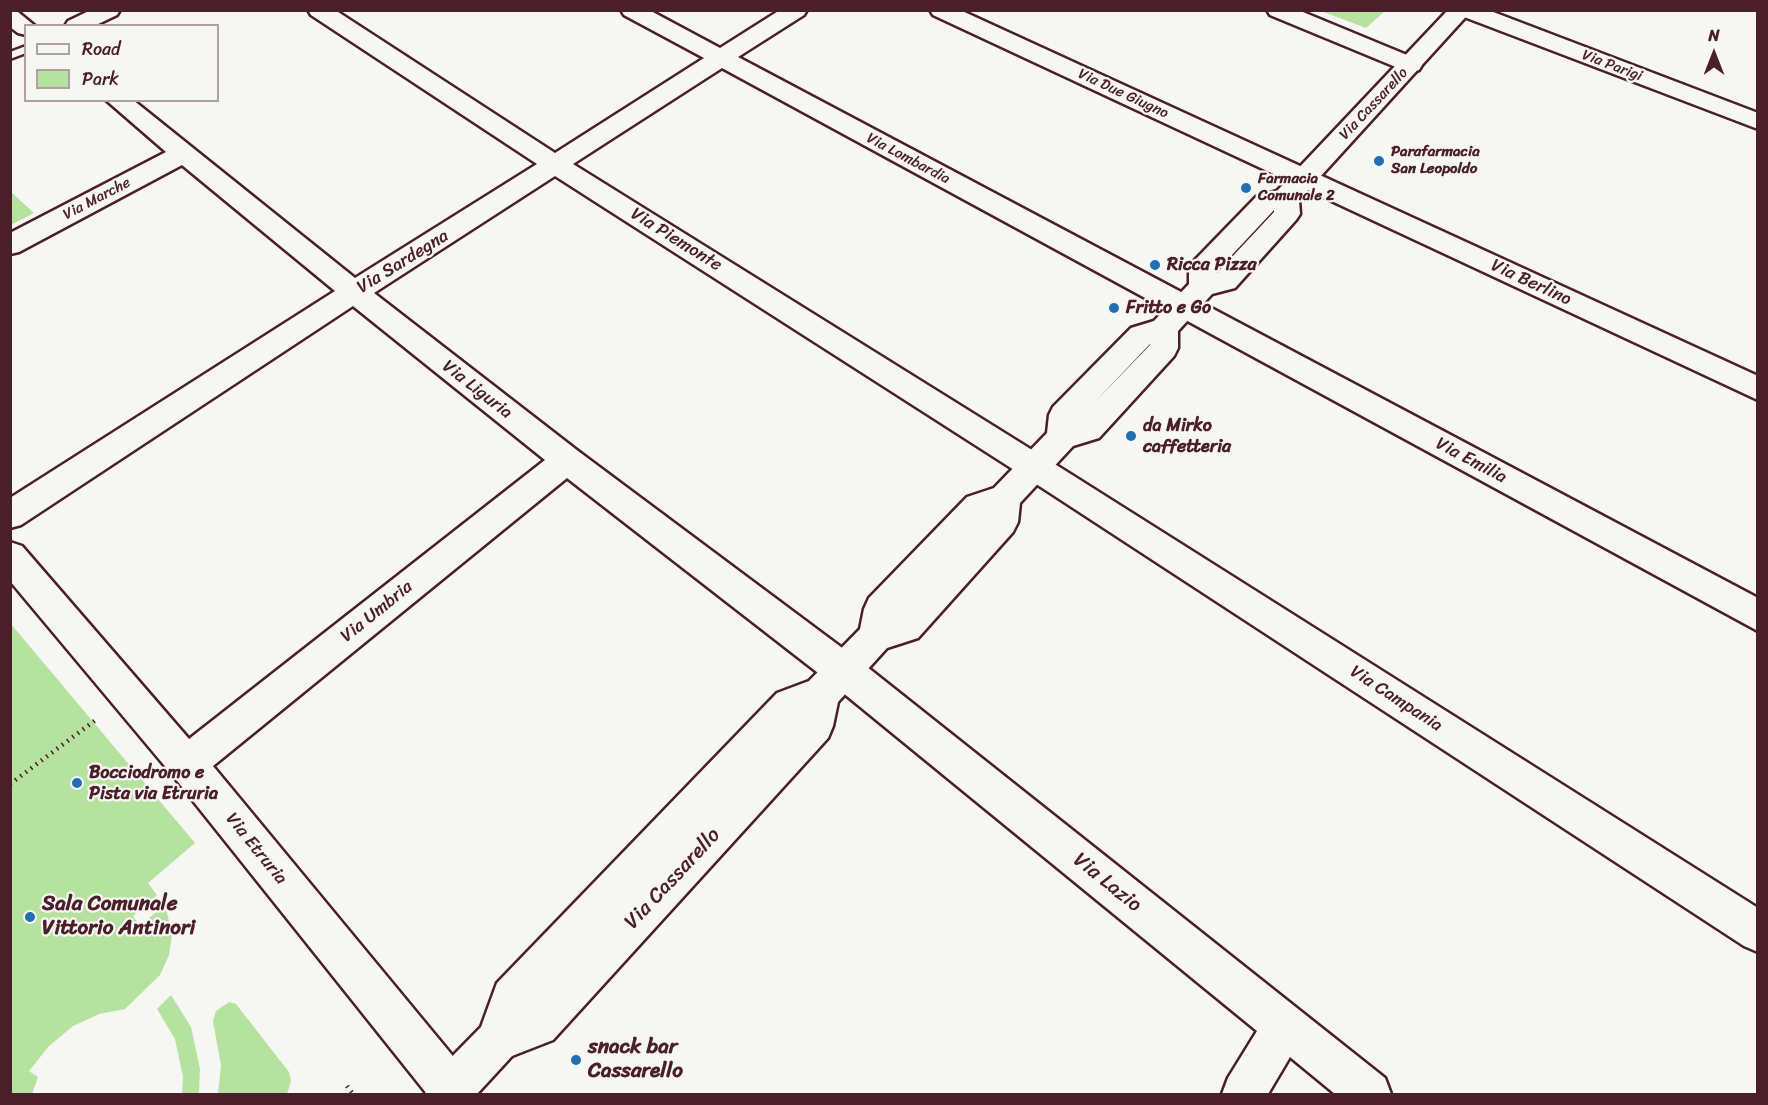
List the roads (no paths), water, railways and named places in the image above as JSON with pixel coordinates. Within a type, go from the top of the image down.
[{"type":"street","points":[[80,24],[109,10]]},
{"type":"street","name":"Via Piemonte","points":[[320,10],[556,165],[1035,467]]},
{"type":"street","name":"Via Lombardia","points":[[632,10],[720,58],[1194,297]]},
{"type":"street","name":"Via Sardegna","points":[[10,515],[796,10]]},
{"type":"street","name":"Via Due Giugno","points":[[940,10],[1305,178]]},
{"type":"street","points":[[1278,10],[1411,65]]},
{"type":"street","name":"Via Cassarello","points":[[451,1093],[498,1040],[538,1025],[815,726],[833,682],[876,636],[906,627],[1002,522],[1005,498],[1062,437],[1088,429],[1164,348],[1164,328],[1194,297],[1225,281],[1287,214],[1286,198],[1461,10]]},
{"type":"street","name":"Via Parigi","points":[[1467,10],[1758,122]]},
{"type":"street","points":[[10,16],[24,26]]},
{"type":"street","name":"Via Liguria","points":[[120,102],[354,292],[567,460],[833,682]]},
{"type":"street","name":"Via Marche","points":[[10,245],[184,153]]},
{"type":"street","name":"Via Berlino","points":[[1305,178],[1758,389]]},
{"type":"street","name":"Via Emilia","points":[[1194,297],[1758,616]]},
{"type":"street","name":"Via Umbria","points":[[187,764],[567,460]]},
{"type":"street","name":"Via Campania","points":[[1035,467],[1758,932]]},
{"type":"street","name":"Via Etruria","points":[[10,556],[187,764],[451,1093]]},
{"type":"street","name":"Via Lazio","points":[[833,682],[1284,1026],[1370,1095]]},
{"type":"street","points":[[1244,1095],[1284,1026]]},
{"type":"lane","points":[[10,56],[24,50]]},
{"type":"place","name":"Parafarmacia San Leopoldo","points":[[1379,161]]},
{"type":"place","name":"Farmacia Comunale 2","points":[[1246,188]]},
{"type":"place","name":"Ricca Pizza","points":[[1155,265]]},
{"type":"place","name":"Fritto e Go","points":[[1114,308]]},
{"type":"place","name":"da Mirko caffetteria","points":[[1131,436]]},
{"type":"place","name":"Bocciodromo e Pista via Etruria","points":[[77,783]]},
{"type":"place","name":"Sala Comunale Vittorio Antinori","points":[[30,917]]},
{"type":"place","name":"snack bar Cassarello","points":[[576,1060]]}]
